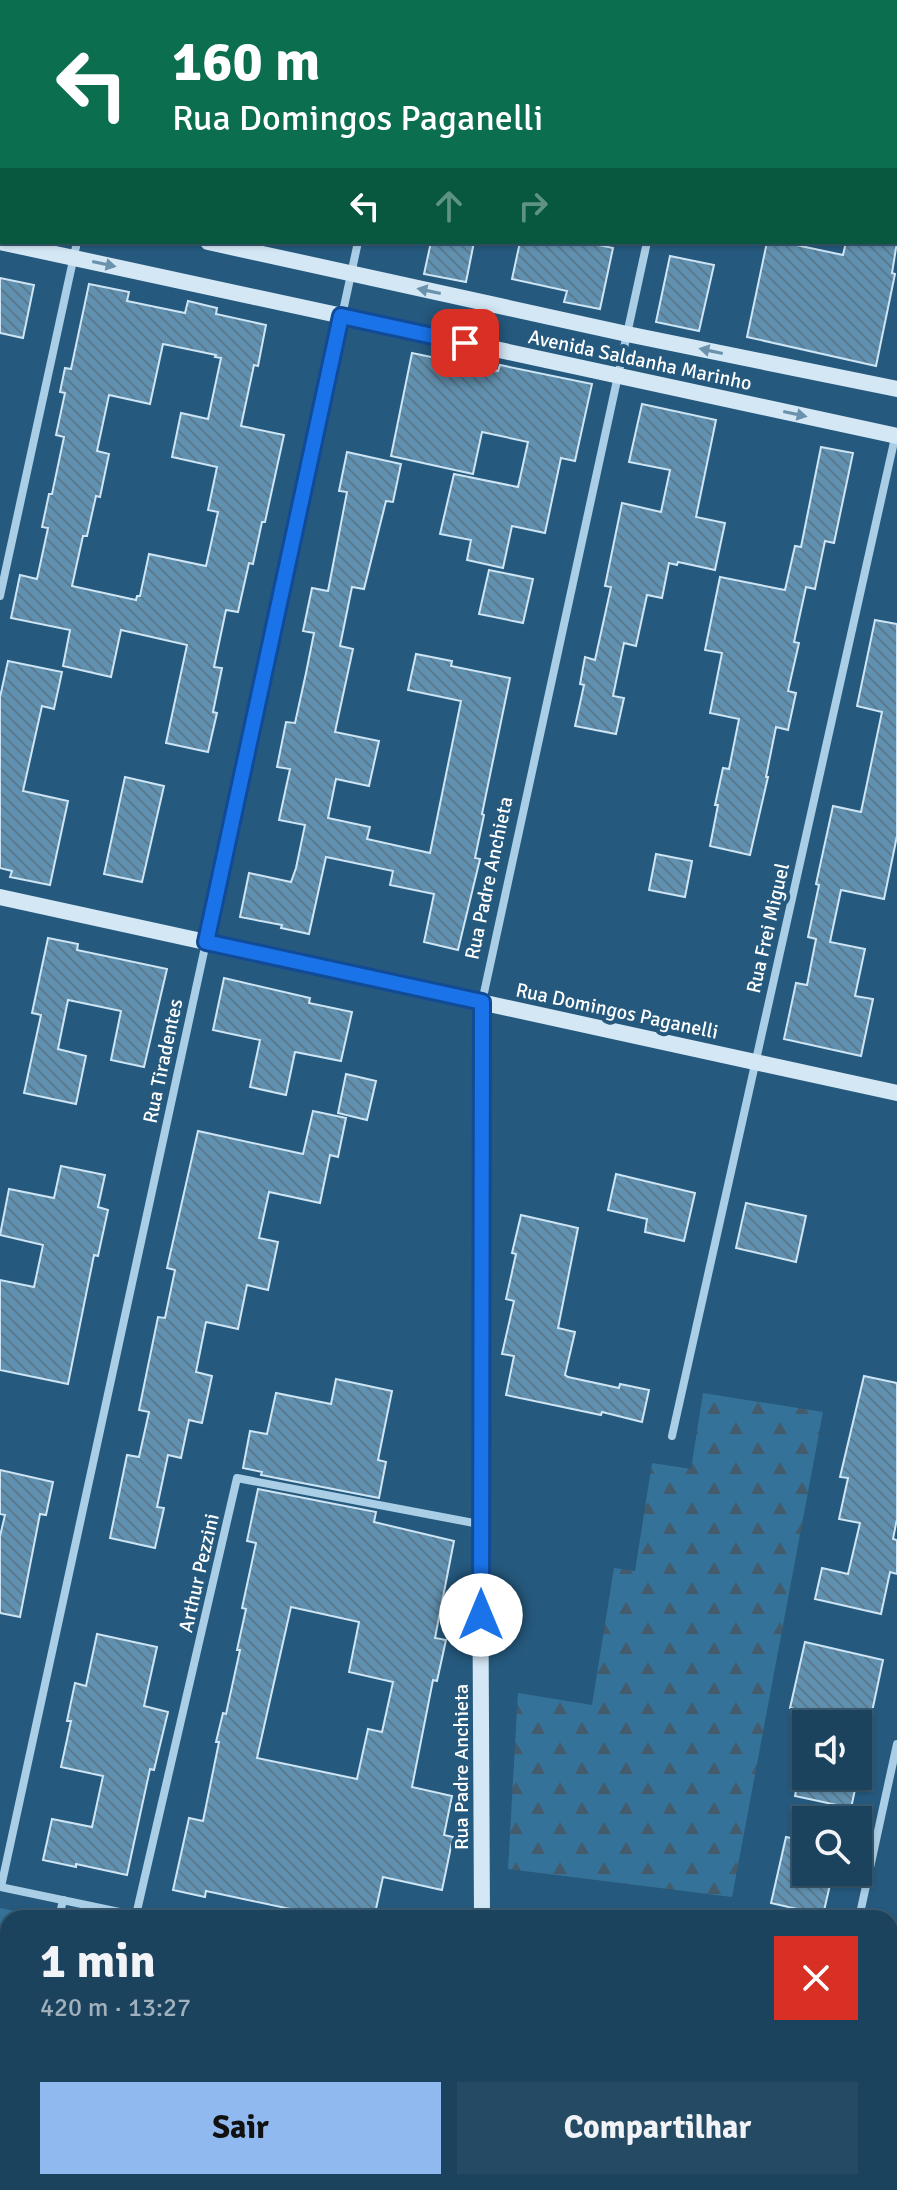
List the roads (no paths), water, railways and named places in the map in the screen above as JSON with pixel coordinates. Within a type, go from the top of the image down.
[{"type":"street","name":"Avenida Saldanha Marinho","points":[[19,244],[75,250],[341,316],[896,433]]},
{"type":"street","name":"Avenida Saldanha Marinho","points":[[217,244],[627,334],[897,389]]},
{"type":"street","name":"Rua Tiradentes","points":[[0,1887],[358,244]]},
{"type":"street","name":"Rua Padre Anchieta","points":[[482,1910],[482,1002],[647,244]]},
{"type":"street","points":[[0,596],[75,250]]},
{"type":"street","name":"Rua Frei Miguel","points":[[672,1436],[896,433]]},
{"type":"street","name":"Rua Domingos Paganelli","points":[[0,897],[897,1093]]},
{"type":"street","name":"Arthur Pezzini","points":[[137,1910],[237,1478],[480,1524]]},
{"type":"street","points":[[861,1910],[897,1744]]},
{"type":"street","points":[[0,1887],[112,1910]]},
{"type":"street","points":[[61,1910],[63,1900]]}]
